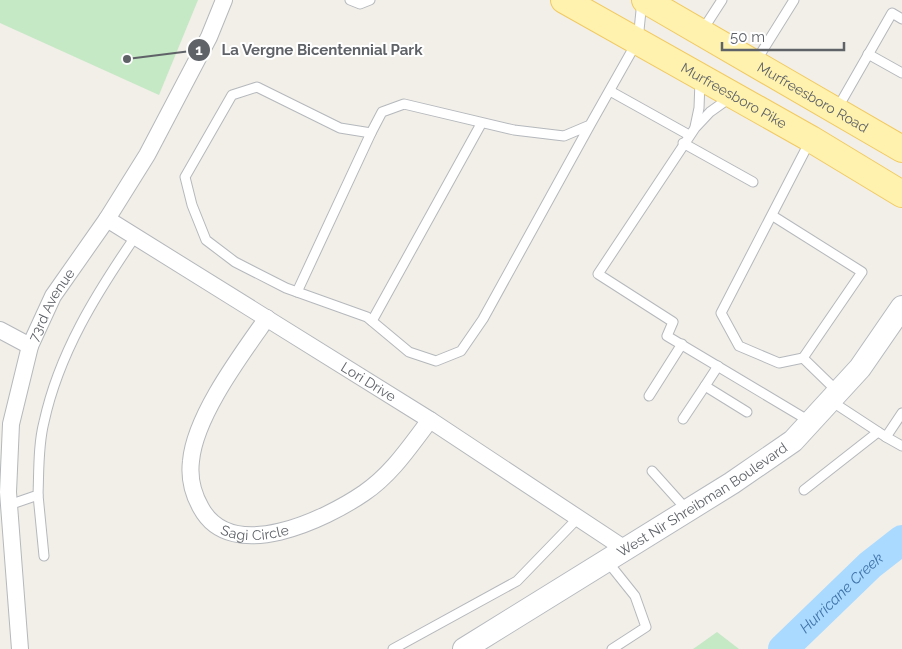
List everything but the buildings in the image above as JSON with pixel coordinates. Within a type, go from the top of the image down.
[{"type":"main road","name":"Murfreesboro Pike","points":[[564,0],[811,139],[902,194]]},
{"type":"main road","name":"Murfreesboro Road","points":[[643,0],[897,144]]},
{"type":"main road","name":"West Nir Shreibman Boulevard","points":[[464,649],[688,510],[793,442],[860,368],[902,307]]},
{"type":"street","name":"73rd Avenue","points":[[20,649],[7,568],[9,505],[6,424],[30,346],[52,296],[107,219],[147,155],[209,37],[224,0]]},
{"type":"street","name":"Lori Drive","points":[[107,219],[430,420],[578,518],[616,555]]},
{"type":"street","name":"Sagi Circle","points":[[267,318],[223,383],[195,443],[191,461],[192,483],[196,499],[213,523],[241,535],[258,536],[283,531],[316,520],[365,493],[391,470],[430,420]]},
{"type":"street","points":[[0,330],[30,346]]},
{"type":"lane","points":[[350,0],[360,4],[370,0]]},
{"type":"lane","points":[[372,134],[340,128],[256,87],[232,95],[185,177],[192,205],[206,240],[235,262],[286,288],[367,317],[409,352],[436,361],[461,351],[483,319],[638,40],[643,0]]},
{"type":"lane","points":[[701,33],[722,0]]},
{"type":"lane","points":[[754,63],[794,0]]},
{"type":"lane","points":[[836,111],[892,13],[902,19]]},
{"type":"lane","points":[[868,54],[893,63],[902,73]]},
{"type":"lane","points":[[689,135],[699,108],[700,76]]},
{"type":"lane","points":[[610,91],[689,135],[753,182]]},
{"type":"lane","points":[[734,96],[710,112],[689,135],[598,274],[673,322],[667,336],[811,422]]},
{"type":"lane","points":[[298,292],[382,112],[404,104],[429,108],[481,124],[564,136],[590,125]]},
{"type":"lane","points":[[372,321],[481,124]]},
{"type":"lane","points":[[773,216],[862,272],[803,358],[779,363],[739,346],[721,313],[773,216],[811,139]]},
{"type":"lane","points":[[44,556],[38,494],[43,423],[60,366],[100,288],[135,237]]},
{"type":"lane","points":[[649,396],[682,344]]},
{"type":"lane","points":[[803,358],[834,396],[882,435],[902,446]]},
{"type":"lane","points":[[683,419],[718,366]]},
{"type":"lane","points":[[705,386],[747,412]]},
{"type":"lane","points":[[804,490],[882,435],[902,413]]},
{"type":"lane","points":[[652,471],[688,510]]},
{"type":"lane","points":[[9,505],[38,494]]},
{"type":"lane","points":[[393,649],[517,581],[578,518]]},
{"type":"lane","points":[[612,649],[646,627],[636,596],[616,555]]},
{"type":"green space","points":[[0,0],[198,0],[159,95],[0,23]]},
{"type":"green space","points":[[717,632],[739,649],[693,649],[696,647]]},
{"type":"waterway","name":"Hurricane Creek","points":[[783,649],[870,565],[902,540]]},
{"type":"place","name":"La Vergne Bicentennial Park","points":[[127,59]]}]
